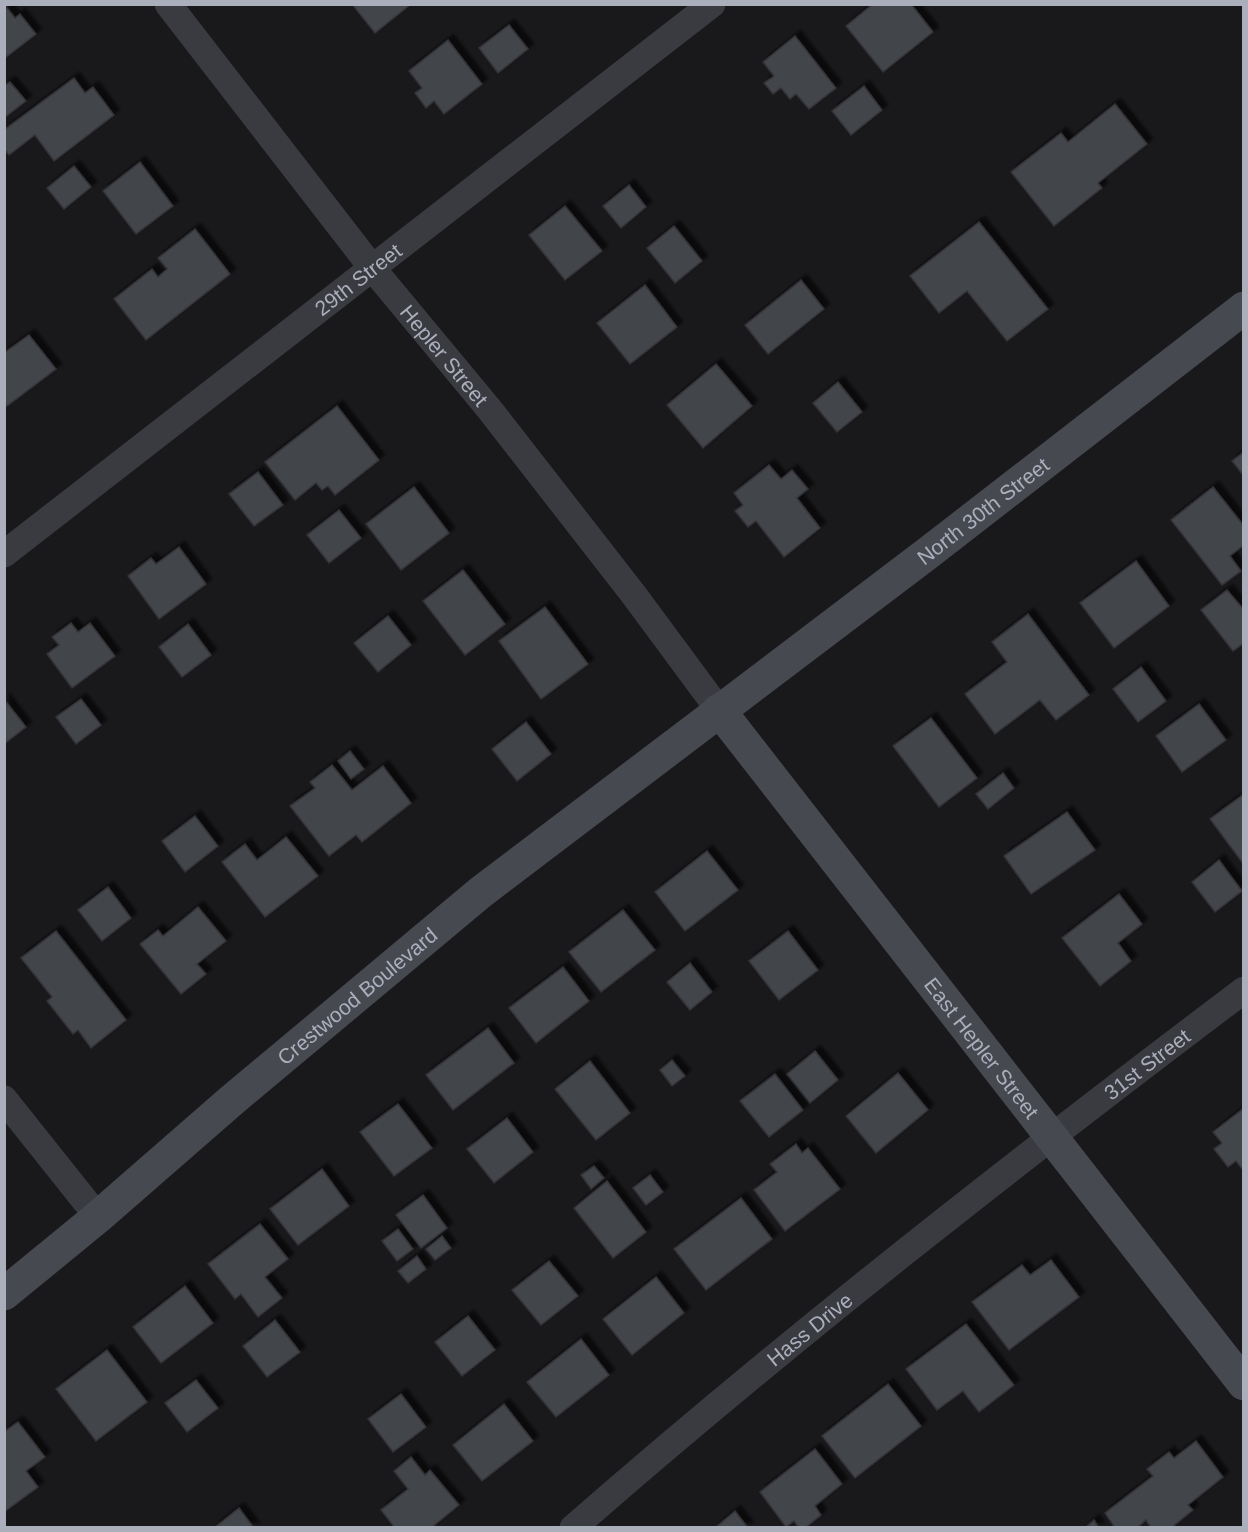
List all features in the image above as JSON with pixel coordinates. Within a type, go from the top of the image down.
[{"type":"street","name":"Hepler Street","points":[[168,4],[373,269],[526,456],[719,710]]},
{"type":"street","name":"29th Street","points":[[4,554],[712,4]]},
{"type":"street","name":"North 30th Street","points":[[719,710],[928,553],[1244,308]]},
{"type":"street","name":"East Hepler Street","points":[[719,710],[1244,1384]]},
{"type":"street","name":"Crestwood Boulevard","points":[[4,1294],[481,892],[719,710]]},
{"type":"street","name":"31st Street","points":[[1050,1137],[1244,990]]},
{"type":"street","points":[[4,1100],[98,1217]]},
{"type":"street","name":"Hass Drive","points":[[573,1527],[680,1434],[1050,1137]]},
{"type":"building","points":[[4,4],[15,18],[20,14],[36,34],[5,58]]},
{"type":"building","points":[[352,4],[411,4],[375,33]]},
{"type":"building","points":[[873,4],[911,4],[933,32],[883,72],[846,26]]},
{"type":"building","points":[[509,25],[528,49],[498,73],[479,48]]},
{"type":"building","points":[[795,36],[836,88],[809,109],[796,94],[790,99],[781,88],[773,94],[764,83],[774,76],[763,62]]},
{"type":"building","points":[[448,40],[482,84],[444,114],[434,101],[426,108],[415,93],[422,88],[409,71]]},
{"type":"building","points":[[74,78],[85,93],[93,87],[114,115],[54,161],[35,135],[9,155],[4,149],[4,130]]},
{"type":"building","points":[[10,82],[26,101],[4,118],[4,86]]},
{"type":"building","points":[[864,86],[882,110],[851,135],[832,111]]},
{"type":"building","points":[[1115,104],[1147,144],[1098,183],[1102,188],[1054,226],[1011,172],[1061,133],[1068,142]]},
{"type":"building","points":[[140,162],[173,206],[136,234],[103,191]]},
{"type":"building","points":[[74,166],[91,187],[64,209],[47,188]]},
{"type":"building","points":[[629,185],[646,207],[621,228],[603,206]]},
{"type":"building","points":[[565,206],[602,251],[565,280],[529,235]]},
{"type":"building","points":[[979,222],[1048,309],[1007,341],[967,291],[939,313],[910,276]]},
{"type":"building","points":[[674,226],[702,261],[675,283],[647,248]]},
{"type":"building","points":[[195,229],[230,274],[146,340],[114,299],[152,269],[158,277],[167,269],[158,258]]},
{"type":"building","points":[[801,280],[824,309],[768,354],[745,325]]},
{"type":"building","points":[[645,285],[677,327],[630,364],[597,323]]},
{"type":"building","points":[[29,335],[56,369],[7,406],[4,403],[4,353]]},
{"type":"building","points":[[716,364],[752,406],[703,448],[667,405]]},
{"type":"building","points":[[838,382],[862,412],[837,432],[813,403]]},
{"type":"building","points":[[337,406],[379,460],[335,495],[328,486],[322,490],[316,483],[295,500],[265,462]]},
{"type":"building","points":[[1244,452],[1244,476],[1232,461]]},
{"type":"building","points":[[769,465],[781,479],[792,470],[808,489],[797,498],[820,528],[784,557],[756,521],[748,527],[735,511],[743,505],[734,493]]},
{"type":"building","points":[[258,472],[283,505],[254,526],[229,494]]},
{"type":"building","points":[[414,487],[449,533],[401,570],[366,524]]},
{"type":"building","points":[[1213,487],[1244,526],[1244,545],[1230,556],[1241,571],[1222,585],[1171,520]]},
{"type":"building","points":[[339,510],[361,538],[329,563],[307,535]]},
{"type":"building","points":[[179,547],[206,584],[159,619],[128,576],[151,558],[156,564]]},
{"type":"building","points":[[1136,561],[1169,606],[1114,648],[1080,603]]},
{"type":"building","points":[[463,570],[505,624],[465,655],[423,601]]},
{"type":"building","points":[[1227,590],[1244,610],[1244,643],[1233,651],[1201,610]]},
{"type":"building","points":[[545,607],[588,664],[541,699],[499,641]]},
{"type":"building","points":[[1028,614],[1089,695],[1056,720],[1040,700],[995,734],[965,694],[1007,662],[992,642]]},
{"type":"building","points":[[388,616],[411,645],[378,672],[354,643]]},
{"type":"building","points":[[71,623],[78,632],[90,623],[115,656],[72,688],[47,654],[59,645],[52,637]]},
{"type":"building","points":[[188,624],[211,655],[182,677],[159,647]]},
{"type":"building","points":[[1141,667],[1166,701],[1138,722],[1113,689]]},
{"type":"building","points":[[4,699],[26,727],[4,744]]},
{"type":"building","points":[[81,699],[101,725],[76,744],[56,717]]},
{"type":"building","points":[[1199,704],[1226,740],[1182,772],[1156,736]]},
{"type":"building","points":[[931,718],[977,778],[939,807],[893,746]]},
{"type":"building","points":[[526,722],[551,754],[517,781],[492,749]]},
{"type":"building","points":[[350,751],[364,769],[351,779],[338,761]]},
{"type":"building","points":[[332,765],[352,790],[383,766],[411,803],[362,842],[356,835],[329,856],[290,806],[315,788],[310,782]]},
{"type":"building","points":[[1003,773],[1014,788],[988,809],[976,794]]},
{"type":"building","points":[[1244,794],[1244,861],[1242,862],[1210,819]]},
{"type":"building","points":[[1067,812],[1095,850],[1031,894],[1004,856]]},
{"type":"building","points":[[195,816],[218,846],[185,872],[162,841]]},
{"type":"building","points":[[286,837],[318,876],[265,917],[222,862],[245,844],[257,860]]},
{"type":"building","points":[[707,851],[738,890],[685,931],[655,892]]},
{"type":"building","points":[[1219,860],[1242,891],[1215,912],[1192,882]]},
{"type":"building","points":[[108,887],[131,918],[102,941],[78,910]]},
{"type":"building","points":[[1119,894],[1142,924],[1118,943],[1131,961],[1100,986],[1062,938]]},
{"type":"building","points":[[198,907],[226,941],[197,964],[206,974],[181,994],[140,944],[158,930],[163,936]]},
{"type":"building","points":[[623,910],[655,950],[601,992],[569,952]]},
{"type":"building","points":[[56,931],[126,1020],[91,1048],[78,1030],[73,1034],[47,1001],[52,997],[21,958]]},
{"type":"building","points":[[788,931],[818,970],[779,1000],[749,961]]},
{"type":"building","points":[[690,963],[712,992],[690,1010],[667,982]]},
{"type":"building","points":[[563,967],[589,1001],[536,1043],[509,1008]]},
{"type":"building","points":[[488,1028],[514,1063],[453,1110],[426,1075]]},
{"type":"building","points":[[815,1051],[838,1080],[810,1103],[787,1074]]},
{"type":"building","points":[[672,1060],[685,1076],[672,1086],[660,1070]]},
{"type":"building","points":[[590,1061],[630,1113],[596,1140],[555,1089]]},
{"type":"building","points":[[898,1073],[928,1110],[876,1153],[846,1116]]},
{"type":"building","points":[[775,1074],[803,1110],[769,1137],[740,1101]]},
{"type":"building","points":[[398,1104],[432,1148],[394,1176],[360,1132]]},
{"type":"building","points":[[1244,1108],[1244,1171],[1236,1161],[1228,1167],[1214,1149],[1222,1143],[1213,1132]]},
{"type":"building","points":[[507,1118],[533,1152],[494,1183],[467,1149]]},
{"type":"building","points":[[796,1144],[802,1153],[808,1148],[840,1189],[785,1231],[754,1190],[777,1172],[770,1164]]},
{"type":"building","points":[[594,1166],[604,1178],[591,1189],[581,1175]]},
{"type":"building","points":[[322,1169],[349,1206],[298,1245],[270,1209]]},
{"type":"building","points":[[650,1175],[663,1192],[646,1205],[633,1188]]},
{"type":"building","points":[[607,1181],[646,1232],[613,1258],[574,1208]]},
{"type":"building","points":[[423,1195],[447,1228],[421,1248],[396,1215]]},
{"type":"building","points":[[741,1198],[772,1239],[706,1290],[674,1249]]},
{"type":"building","points":[[260,1224],[288,1259],[265,1277],[282,1298],[258,1317],[241,1294],[235,1299],[208,1264]]},
{"type":"building","points":[[398,1229],[413,1249],[397,1261],[382,1241]]},
{"type":"building","points":[[442,1236],[451,1248],[435,1260],[426,1249]]},
{"type":"building","points":[[417,1256],[426,1269],[408,1283],[398,1271]]},
{"type":"building","points":[[1051,1260],[1079,1297],[1009,1350],[972,1302],[1022,1265],[1030,1275]]},
{"type":"building","points":[[549,1261],[578,1296],[541,1325],[512,1290]]},
{"type":"building","points":[[656,1277],[684,1313],[632,1355],[603,1319]]},
{"type":"building","points":[[185,1286],[213,1323],[161,1363],[133,1327]]},
{"type":"building","points":[[468,1316],[495,1350],[462,1376],[435,1342]]},
{"type":"building","points":[[275,1320],[300,1352],[267,1377],[243,1346]]},
{"type":"building","points":[[966,1324],[1014,1385],[979,1412],[963,1391],[937,1410],[906,1369]]},
{"type":"building","points":[[581,1339],[609,1375],[556,1417],[527,1382]]},
{"type":"building","points":[[107,1350],[147,1402],[96,1441],[56,1389]]},
{"type":"building","points":[[196,1380],[218,1408],[187,1432],[165,1403]]},
{"type":"building","points":[[888,1384],[921,1426],[855,1478],[822,1436]]},
{"type":"building","points":[[401,1394],[426,1427],[393,1452],[368,1419]]},
{"type":"building","points":[[504,1404],[533,1441],[482,1481],[453,1445]]},
{"type":"building","points":[[18,1422],[45,1457],[26,1471],[38,1487],[4,1512],[4,1432]]},
{"type":"building","points":[[1196,1441],[1223,1477],[1188,1505],[1193,1510],[1171,1528],[1151,1528],[1146,1520],[1137,1528],[1115,1528],[1105,1513],[1153,1476],[1147,1469],[1169,1452],[1174,1458]]},
{"type":"building","points":[[815,1449],[842,1484],[815,1506],[821,1515],[805,1528],[799,1528],[794,1521],[786,1527],[760,1492]]},
{"type":"building","points":[[411,1457],[425,1475],[430,1470],[459,1505],[431,1528],[395,1528],[381,1510],[408,1489],[394,1471]]},
{"type":"building","points":[[239,1508],[254,1528],[214,1528]]},
{"type":"building","points":[[735,1511],[748,1528],[715,1528]]},
{"type":"building","points":[[1094,1520],[1099,1528],[1085,1528]]}]
